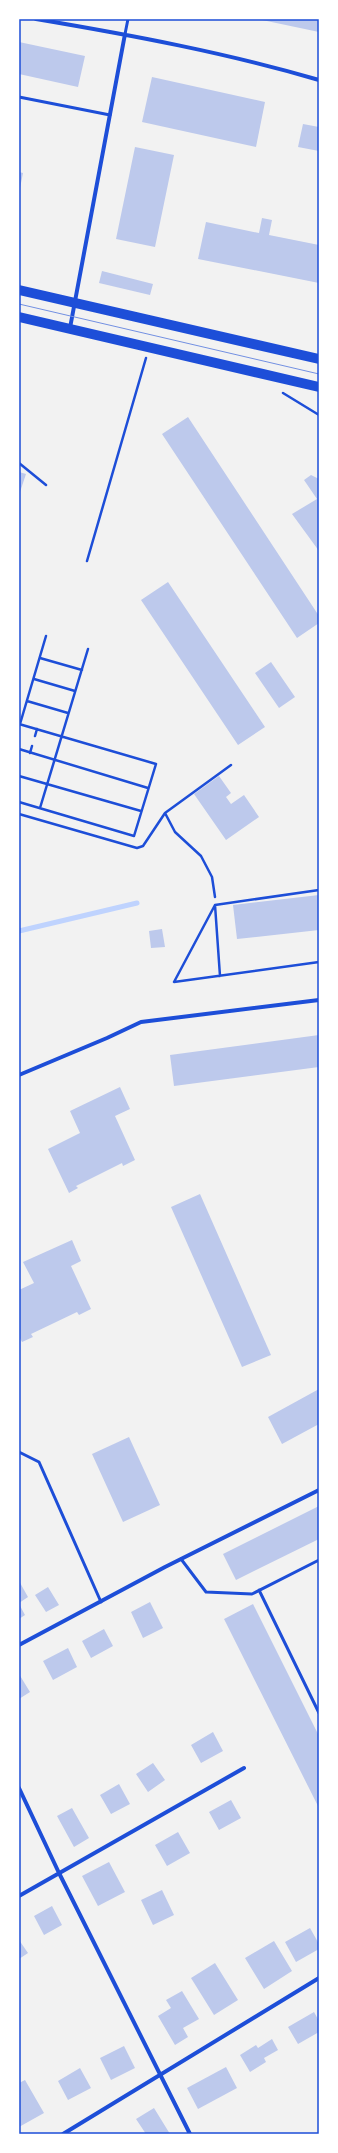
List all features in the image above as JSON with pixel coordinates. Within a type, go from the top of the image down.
[{"type":"main road","points":[[19,290],[319,359]]},
{"type":"main road","points":[[19,317],[319,387]]},
{"type":"street","points":[[36,19],[125,34],[278,69],[319,80]]},
{"type":"street","points":[[70,329],[125,34]]},
{"type":"street","points":[[19,1074],[107,1038],[141,1022],[319,1000]]},
{"type":"street","points":[[19,1645],[181,1559],[319,1490]]},
{"type":"street","points":[[19,1896],[244,1768]]},
{"type":"street","points":[[19,1788],[59,1873],[190,2134]]},
{"type":"street","points":[[63,2134],[319,1978]]},
{"type":"lane","points":[[125,34],[128,19]]},
{"type":"lane","points":[[19,97],[110,116]]},
{"type":"lane","points":[[19,1452],[39,1462],[101,1602]]},
{"type":"lane","points":[[181,1559],[206,1592],[252,1594],[319,1560]]},
{"type":"lane","points":[[259,1590],[319,1713]]},
{"type":"path","points":[[87,561],[146,358]]},
{"type":"path","points":[[19,463],[46,485]]},
{"type":"path","points":[[19,802],[134,836],[156,764],[20,724],[46,636]]},
{"type":"path","points":[[40,808],[88,649]]},
{"type":"path","points":[[40,658],[82,670]]},
{"type":"path","points":[[34,679],[75,691]]},
{"type":"path","points":[[27,701],[68,713]]},
{"type":"path","points":[[19,712],[24,713]]},
{"type":"path","points":[[35,736],[37,729]]},
{"type":"path","points":[[30,753],[32,746]]},
{"type":"path","points":[[19,750],[148,788]]},
{"type":"path","points":[[19,814],[136,848],[143,846],[165,813],[231,765]]},
{"type":"path","points":[[19,776],[142,811]]},
{"type":"path","points":[[165,813],[175,832],[202,856],[212,877],[215,897]]},
{"type":"path","points":[[215,905],[319,890]]},
{"type":"path","points":[[215,905],[174,982],[319,962]]},
{"type":"path","points":[[215,905],[220,976]]},
{"type":"building","points":[[319,19],[319,32],[262,20]]},
{"type":"building","points":[[19,42],[85,56],[78,87],[19,74]]},
{"type":"building","points":[[152,77],[265,102],[256,147],[142,122]]},
{"type":"building","points":[[303,124],[319,127],[319,151],[298,147]]},
{"type":"building","points":[[135,147],[174,155],[155,247],[116,239]]},
{"type":"building","points":[[19,172],[23,173],[20,188],[19,188]]},
{"type":"building","points":[[262,218],[272,220],[269,235],[319,245],[319,283],[198,259],[206,222],[259,233]]},
{"type":"building","points":[[102,271],[153,284],[150,295],[99,283]]},
{"type":"building","points":[[188,417],[319,616],[319,623],[297,638],[162,434]]},
{"type":"building","points":[[19,472],[26,474],[19,495]]},
{"type":"building","points":[[311,475],[319,479],[319,551],[292,514],[317,499],[304,480]]},
{"type":"building","points":[[168,582],[265,727],[238,745],[141,600]]},
{"type":"building","points":[[271,662],[295,697],[279,708],[255,673]]},
{"type":"building","points":[[219,776],[231,793],[226,797],[231,804],[244,795],[259,817],[226,840],[194,794]]},
{"type":"building","points":[[319,895],[319,930],[237,939],[233,905]]},
{"type":"building","points":[[162,929],[165,947],[151,948],[149,931]]},
{"type":"building","points":[[319,1035],[319,1067],[174,1086],[170,1055]]},
{"type":"building","points":[[120,1087],[130,1109],[115,1116],[135,1160],[123,1166],[122,1163],[76,1186],[78,1188],[69,1193],[48,1149],[80,1133],[70,1111]]},
{"type":"building","points":[[200,1194],[271,1355],[242,1367],[171,1207]]},
{"type":"building","points":[[72,1240],[81,1261],[71,1266],[91,1309],[79,1315],[77,1312],[31,1334],[33,1337],[22,1342],[19,1336],[19,1290],[34,1283],[23,1262]]},
{"type":"building","points":[[319,1389],[319,1424],[282,1444],[268,1417]]},
{"type":"building","points":[[129,1437],[160,1505],[123,1522],[92,1454]]},
{"type":"building","points":[[319,1506],[319,1539],[236,1580],[223,1554]]},
{"type":"building","points":[[19,1581],[28,1597],[19,1603]]},
{"type":"building","points":[[48,1587],[59,1605],[46,1612],[35,1595]]},
{"type":"building","points":[[150,1602],[163,1628],[143,1638],[131,1612]]},
{"type":"building","points":[[19,1604],[25,1615],[19,1619]]},
{"type":"building","points":[[253,1604],[319,1736],[319,1808],[224,1619]]},
{"type":"building","points":[[104,1629],[113,1646],[91,1658],[82,1641]]},
{"type":"building","points":[[68,1648],[77,1667],[53,1680],[43,1661]]},
{"type":"building","points":[[19,1674],[30,1692],[19,1699]]},
{"type":"building","points":[[213,1732],[223,1751],[201,1763],[191,1745]]},
{"type":"building","points":[[153,1763],[165,1780],[148,1792],[136,1774]]},
{"type":"building","points":[[119,1784],[130,1804],[111,1814],[100,1795]]},
{"type":"building","points":[[231,1800],[241,1818],[219,1830],[209,1812]]},
{"type":"building","points":[[72,1808],[89,1838],[74,1847],[57,1816]]},
{"type":"building","points":[[178,1832],[190,1853],[167,1866],[155,1845]]},
{"type":"building","points":[[109,1862],[125,1892],[98,1906],[82,1876]]},
{"type":"building","points":[[162,1890],[174,1915],[153,1925],[141,1900]]},
{"type":"building","points":[[52,1906],[62,1925],[44,1935],[34,1916]]},
{"type":"building","points":[[310,1928],[319,1944],[319,1949],[296,1962],[285,1942]]},
{"type":"building","points":[[19,1940],[28,1953],[19,1959]]},
{"type":"building","points":[[274,1941],[292,1971],[264,1989],[245,1958]]},
{"type":"building","points":[[215,1963],[238,2000],[214,2015],[191,1978]]},
{"type":"building","points":[[182,1991],[199,2019],[183,2028],[188,2037],[175,2045],[158,2016],[171,2008],[166,2000]]},
{"type":"building","points":[[314,2012],[319,2021],[319,2032],[298,2044],[288,2027]]},
{"type":"building","points":[[272,2039],[278,2050],[264,2058],[266,2062],[250,2072],[240,2055],[256,2045],[258,2048]]},
{"type":"building","points":[[124,2046],[135,2068],[111,2080],[100,2058]]},
{"type":"building","points":[[226,2067],[237,2088],[198,2109],[187,2088]]},
{"type":"building","points":[[80,2068],[91,2088],[68,2100],[58,2081]]},
{"type":"building","points":[[25,2080],[44,2113],[19,2127],[19,2083]]},
{"type":"building","points":[[154,2108],[170,2134],[146,2134],[136,2119]]},
{"type":"waterway","points":[[19,931],[137,903]]},
{"type":"tram line","points":[[19,304],[319,374]]}]
